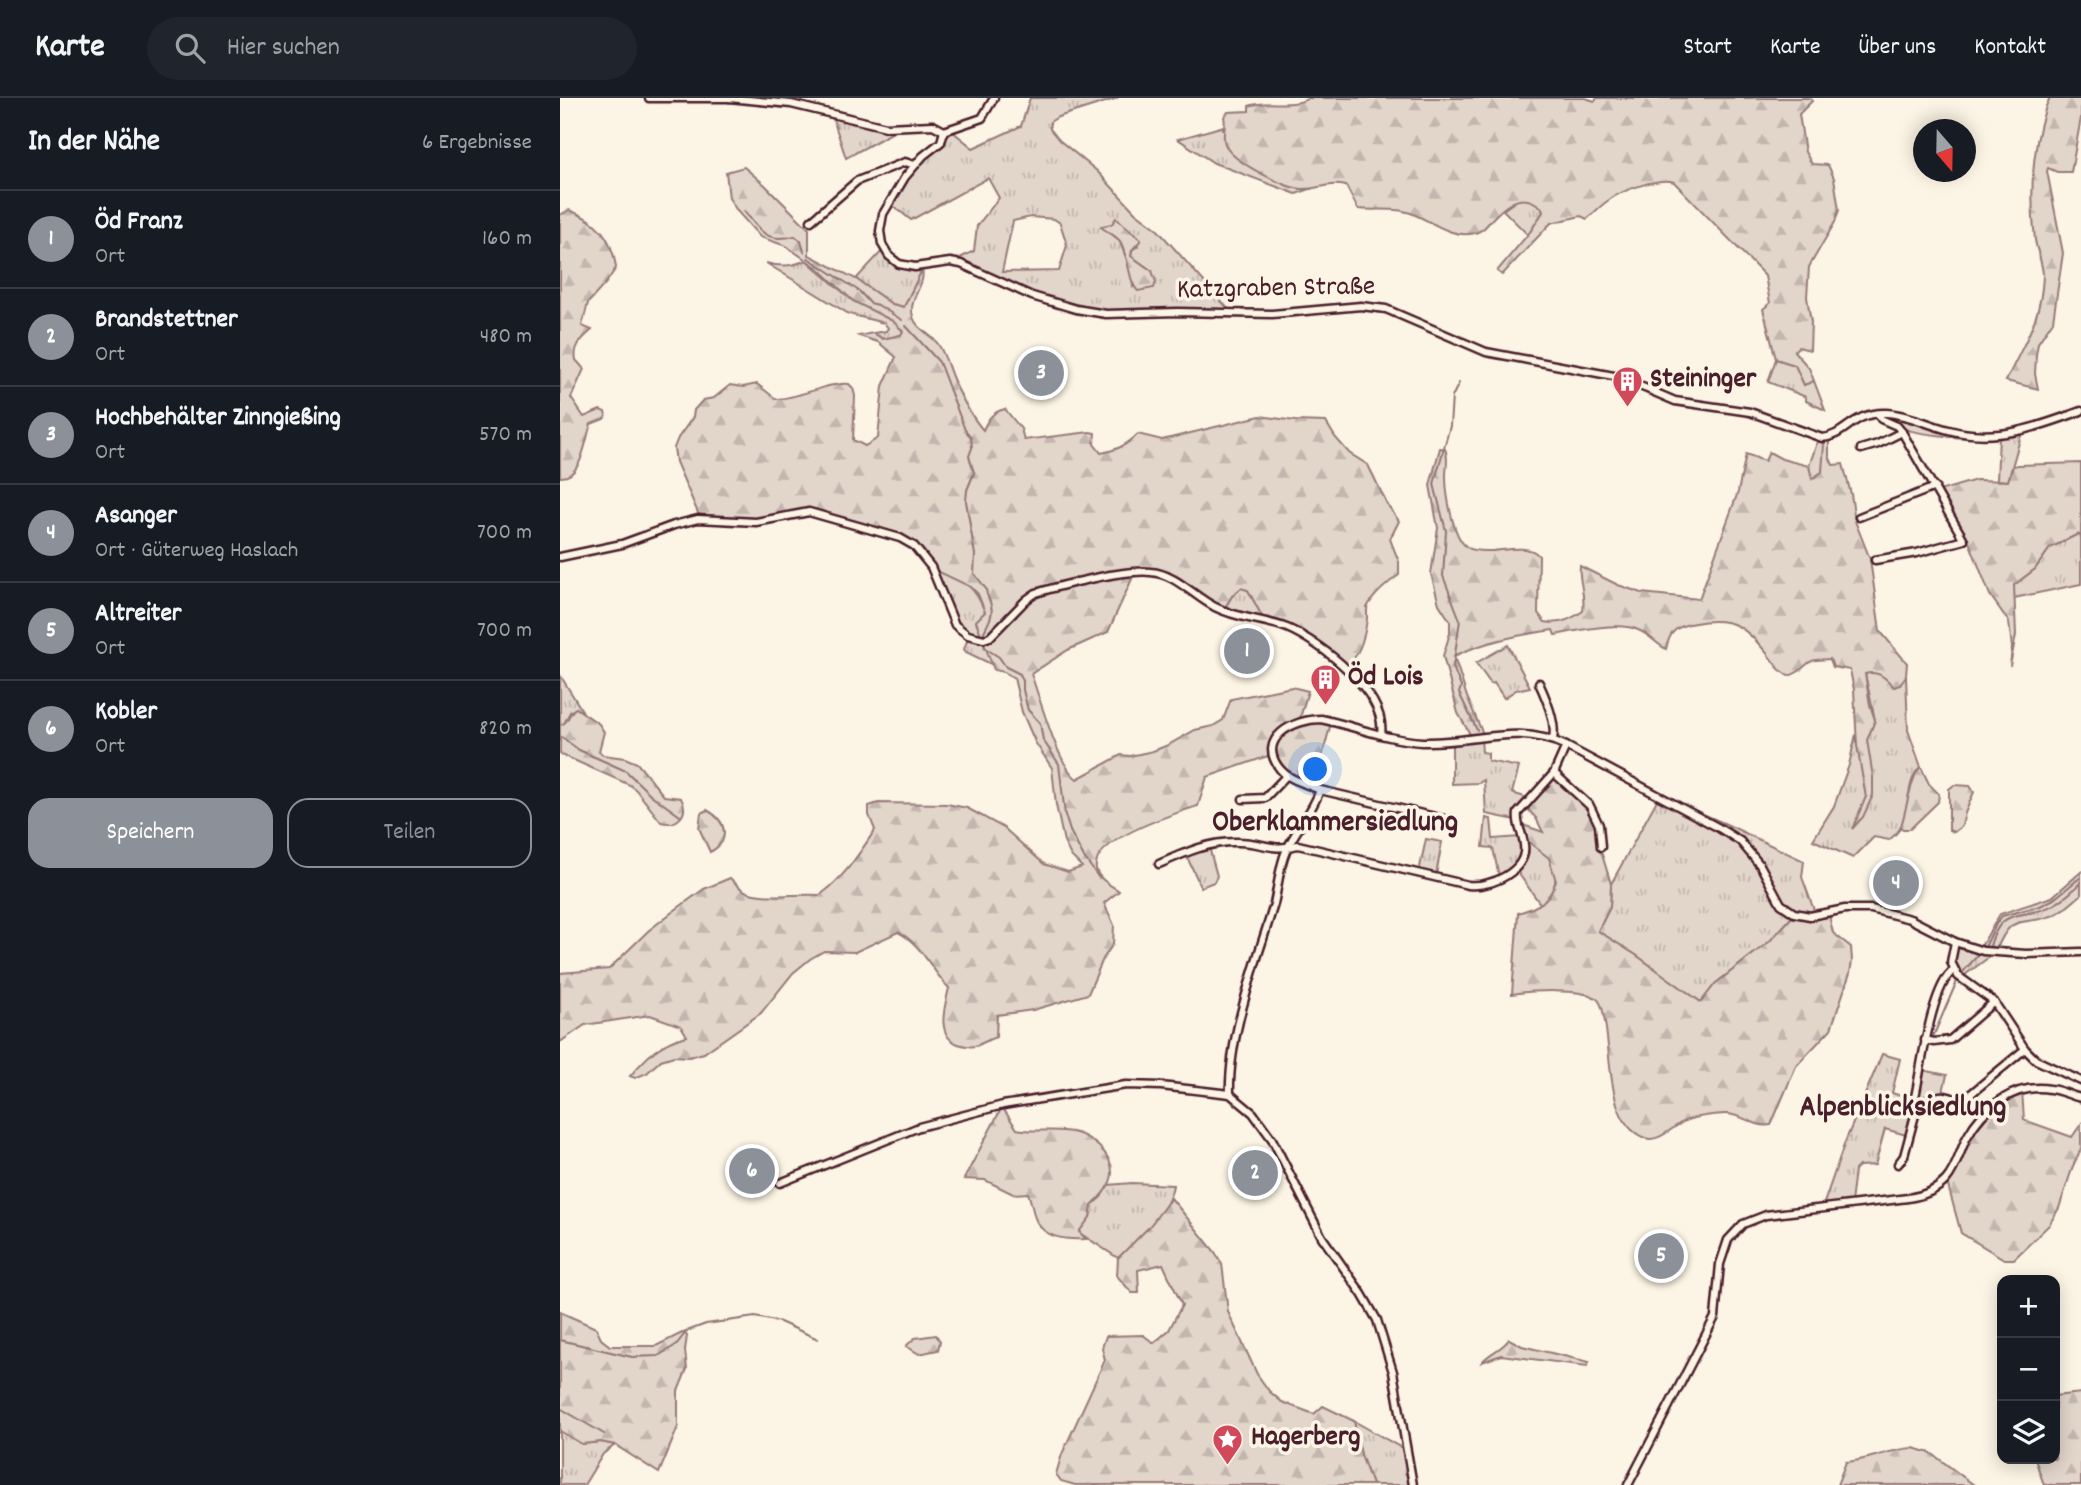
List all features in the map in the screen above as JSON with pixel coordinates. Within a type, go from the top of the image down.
[{"type":"street","points":[[649,98],[729,98],[791,104],[886,127],[933,125],[944,131],[982,118],[994,98]]},
{"type":"street","name":"Katzgraben Straße","points":[[944,131],[940,142],[915,165],[888,203],[880,230],[882,244],[889,256],[907,266],[925,267],[950,262],[961,264],[1032,296],[1076,309],[1106,314],[1272,314],[1361,306],[1386,309],[1486,352],[1619,377],[1675,401],[1750,412],[1816,438],[1831,436],[1858,418],[1878,414],[1900,415],[1948,430],[1980,435],[2027,429],[2081,411]]},
{"type":"street","points":[[811,221],[857,181],[905,162],[915,165]]},
{"type":"street","points":[[1875,560],[1917,554],[1964,540],[1902,432],[1881,419],[1878,414]]},
{"type":"street","points":[[1861,449],[1902,432]]},
{"type":"street","points":[[1859,517],[1935,487]]},
{"type":"street","points":[[560,557],[622,544],[698,519],[756,522],[801,513],[820,514],[908,542],[931,567],[955,625],[968,635],[984,639],[997,632],[1026,600],[1036,593],[1133,572],[1161,573],[1226,612],[1290,629],[1345,667],[1367,692],[1382,726],[1381,734]]},
{"type":"street","points":[[1539,683],[1548,706],[1553,739]]},
{"type":"street","points":[[1444,818],[1320,790],[1287,775],[1279,768],[1274,758],[1275,741],[1280,733],[1296,722],[1321,719],[1420,742],[1521,733],[1553,739],[1740,841],[1760,865],[1781,904],[1794,913],[1810,916],[1845,909],[1885,911],[1923,924],[1955,943],[1993,953],[2081,951]]},
{"type":"street","points":[[1159,864],[1193,849],[1228,842],[1278,849],[1298,845],[1468,885],[1489,884],[1511,871],[1522,859],[1525,846],[1518,826],[1518,813],[1554,773],[1566,746]]},
{"type":"street","points":[[1554,773],[1590,806],[1600,825],[1601,847]]},
{"type":"street","points":[[1242,799],[1265,798],[1287,775]]},
{"type":"street","points":[[1230,1094],[1235,1038],[1280,884],[1287,848],[1313,808],[1320,790]]},
{"type":"street","points":[[1955,943],[1951,954],[1954,970],[1965,982],[1994,1002],[2025,1049],[2042,1064],[2081,1081]]},
{"type":"street","points":[[1898,1164],[1904,1156],[1918,1104],[1916,1097],[1925,1040],[1945,978],[1954,970]]},
{"type":"street","points":[[1925,1040],[1950,1041],[1994,1002]]},
{"type":"street","points":[[1918,1104],[1942,1095],[1950,1095],[1961,1102],[2025,1049]]},
{"type":"street","points":[[780,1183],[919,1127],[1003,1105],[1126,1086],[1161,1086],[1230,1094],[1253,1113],[1272,1139],[1322,1237],[1377,1320],[1393,1372],[1413,1485]]},
{"type":"street","points":[[1628,1485],[1715,1317],[1723,1251],[1735,1231],[1754,1218],[1766,1214],[1908,1198],[1935,1190],[1952,1172],[1975,1125],[1994,1105],[2025,1088],[2049,1088],[2081,1098]]},
{"type":"green space","points":[[1030,98],[1118,98],[1058,117],[1050,122],[1050,129],[1059,140],[1097,171],[1135,212],[1156,228],[1231,312],[1110,313],[1032,294],[956,260],[974,251],[977,226],[999,198],[988,178],[911,220],[891,204],[908,177],[926,157],[943,144],[952,131],[973,148],[1021,126]],"holes":[[[1031,217],[1054,219],[1060,223],[1067,245],[1059,271],[1002,272],[1013,221]],[[1121,222],[1135,235],[1138,246],[1132,250],[1131,256],[1152,271],[1133,287],[1131,270],[1119,240],[1102,226]]]},
{"type":"green space","points":[[1309,98],[1585,98],[1595,101],[1597,98],[1810,98],[1812,101],[1799,114],[1805,152],[1812,164],[1828,165],[1834,178],[1839,210],[1809,267],[1807,297],[1811,322],[1810,350],[1798,347],[1794,351],[1809,368],[1814,381],[1804,385],[1795,365],[1776,359],[1763,309],[1770,303],[1765,276],[1674,182],[1660,181],[1623,192],[1606,202],[1587,219],[1581,216],[1551,223],[1502,275],[1497,271],[1543,212],[1542,208],[1529,200],[1512,203],[1475,233],[1458,234],[1406,212],[1358,209],[1346,186],[1303,189],[1286,185],[1251,168],[1227,148],[1224,140],[1224,117],[1228,112],[1249,111],[1249,106],[1256,104],[1294,103]]},
{"type":"green space","points":[[2050,98],[2081,98],[2081,118],[2071,172],[2057,172],[2048,168],[2047,171],[2063,253],[2053,321],[2038,343],[2035,374],[2038,389],[2006,381],[2035,319],[2042,292],[2043,272],[2035,240],[2032,181],[2038,138]]},
{"type":"green space","points":[[832,116],[881,128],[897,130],[846,158]]},
{"type":"green space","points":[[1224,126],[1223,129],[1244,163],[1288,186],[1313,188],[1296,194],[1214,163],[1178,139]]},
{"type":"green space","points":[[744,167],[809,229],[809,255],[856,279],[892,304],[904,307],[922,270],[922,280],[912,305],[913,317],[945,356],[963,399],[983,430],[991,416],[1005,409],[1021,429],[1024,440],[1090,432],[1095,433],[1094,444],[1101,453],[1121,447],[1138,434],[1162,440],[1260,416],[1326,422],[1349,453],[1368,465],[1387,504],[1399,521],[1390,539],[1399,562],[1399,575],[1369,603],[1361,644],[1347,666],[1306,637],[1264,620],[1248,590],[1241,588],[1224,609],[1180,581],[1136,570],[1108,632],[1068,650],[1031,674],[1056,746],[1070,772],[1077,779],[1121,755],[1130,756],[1153,751],[1195,730],[1213,726],[1223,720],[1231,699],[1292,687],[1308,691],[1300,718],[1280,732],[1271,755],[1207,777],[1198,806],[1137,829],[1107,847],[1098,858],[1097,873],[1119,891],[1104,903],[1114,925],[1113,944],[1103,959],[1088,994],[1033,1010],[997,1015],[996,1037],[975,1046],[958,1044],[946,1034],[944,1027],[949,988],[914,943],[898,932],[855,952],[824,951],[793,973],[761,1013],[704,1053],[661,1060],[647,1073],[635,1078],[630,1076],[655,1051],[687,1036],[681,1026],[650,1015],[585,1025],[560,1042],[560,973],[609,969],[671,913],[704,889],[730,878],[742,889],[754,894],[820,895],[844,873],[875,830],[869,815],[869,806],[878,803],[947,804],[967,808],[1004,828],[1044,864],[1068,872],[1082,867],[1071,856],[1064,842],[1052,768],[1035,742],[1022,712],[1014,678],[994,670],[976,621],[985,612],[978,594],[971,587],[935,570],[918,547],[889,532],[820,511],[809,510],[766,519],[745,520],[700,516],[698,513],[676,462],[674,448],[693,417],[694,410],[703,400],[714,398],[730,385],[743,387],[757,384],[776,399],[833,385],[849,384],[855,396],[853,440],[865,446],[878,438],[883,386],[896,357],[878,342],[859,336],[873,333],[883,339],[901,335],[903,331],[893,321],[853,301],[819,269],[786,246],[760,237],[729,198],[726,172]]},
{"type":"green space","points":[[1520,198],[1534,201],[1543,212],[1528,235],[1503,210]]},
{"type":"green space","points":[[569,210],[588,219],[602,232],[611,247],[616,268],[588,303],[582,326],[592,330],[577,347],[576,360],[584,369],[571,398],[584,417],[600,410],[605,412],[606,416],[591,424],[582,457],[573,472],[560,477],[560,215]]},
{"type":"green space","points":[[1116,218],[1141,240],[1132,250],[1131,256],[1152,271],[1156,282],[1154,288],[1138,291],[1132,281],[1120,241],[1101,227],[1112,224]]},
{"type":"green space","points":[[882,251],[899,266],[922,270],[904,307],[892,304],[856,279]]},
{"type":"green space","points":[[806,260],[853,301],[893,321],[903,331],[901,335],[883,339],[873,333],[886,331],[888,328],[884,323],[849,314],[766,263],[786,266]]},
{"type":"green space","points":[[1776,359],[1795,365],[1804,385],[1814,381],[1825,410],[1806,401],[1806,397],[1768,382]]},
{"type":"green space","points":[[1887,416],[1964,436],[1961,438],[1911,431],[1892,424],[1885,418]]},
{"type":"green space","points":[[2022,432],[2008,481],[1997,480],[1999,436]]},
{"type":"green space","points":[[1829,439],[1829,456],[1833,465],[1843,464],[1855,521],[1870,559],[1880,631],[1907,663],[1906,676],[1900,685],[1894,687],[1878,674],[1865,674],[1875,720],[1867,740],[1873,795],[1863,817],[1852,829],[1866,797],[1857,746],[1854,690],[1850,670],[1833,667],[1830,659],[1814,660],[1797,673],[1788,676],[1753,638],[1738,626],[1729,623],[1708,621],[1683,626],[1672,633],[1666,649],[1638,630],[1620,626],[1555,635],[1553,630],[1528,634],[1490,642],[1454,656],[1467,697],[1483,734],[1471,736],[1458,713],[1443,656],[1450,633],[1450,621],[1439,604],[1431,574],[1438,528],[1430,485],[1440,448],[1446,452],[1449,503],[1457,534],[1462,542],[1470,549],[1476,550],[1518,549],[1535,552],[1539,556],[1538,613],[1545,622],[1555,623],[1570,619],[1583,611],[1580,566],[1618,585],[1642,593],[1699,599],[1738,492],[1746,454],[1765,461],[1769,452],[1782,459],[1809,466],[1812,479],[1822,472],[1824,444]]},
{"type":"green space","points":[[1818,440],[1826,440],[1822,472],[1811,479],[1809,466]]},
{"type":"green space","points":[[2081,463],[2081,537],[2078,534],[2050,548],[2035,569],[2014,585],[2016,635],[2010,666],[2012,648],[2009,622],[1990,595],[1970,544],[1939,491],[1976,480],[2008,481],[2013,466],[2018,465]]},
{"type":"green space","points":[[2078,534],[2081,537],[2081,584],[2014,598],[2014,585],[2035,569],[2050,548]]},
{"type":"green space","points":[[935,570],[966,584],[976,594],[985,612],[976,622],[983,636],[963,628],[957,620]]},
{"type":"green space","points":[[1241,588],[1248,590],[1264,620],[1224,609]]},
{"type":"green space","points":[[968,638],[985,642],[993,665],[966,652],[964,649]]},
{"type":"green space","points":[[1508,645],[1530,687],[1516,690],[1504,698],[1476,663]]},
{"type":"green space","points":[[1872,672],[1900,685],[1906,676],[1908,730],[1921,767],[1913,778],[1899,831],[1889,840],[1874,837],[1853,858],[1813,840],[1834,806],[1849,765],[1856,734],[1866,797],[1854,826],[1873,795],[1867,740],[1875,720],[1865,674]]},
{"type":"green space","points":[[560,675],[583,712],[576,708],[570,712],[563,726],[560,725]]},
{"type":"green space","points":[[576,708],[599,724],[604,732],[599,751],[603,755],[625,758],[637,763],[664,796],[681,798],[684,809],[677,821],[661,822],[630,785],[560,754],[560,725]]},
{"type":"green space","points":[[1317,721],[1331,723],[1322,757],[1304,781],[1280,762],[1276,746],[1284,731],[1298,724]]},
{"type":"green space","points":[[1481,739],[1482,752],[1488,753],[1488,761],[1519,767],[1512,793],[1528,798],[1517,812],[1516,820],[1486,814],[1484,780],[1479,783],[1452,784],[1452,742]]},
{"type":"green space","points":[[1921,767],[1929,784],[1939,794],[1938,802],[1910,829],[1900,829],[1917,771]]},
{"type":"green space","points":[[1553,779],[1557,779],[1590,809],[1598,829],[1600,848],[1611,884],[1610,907],[1598,931],[1701,1002],[1715,984],[1770,941],[1793,916],[1829,915],[1833,933],[1851,947],[1850,973],[1831,1029],[1796,1066],[1771,1125],[1759,1124],[1731,1114],[1709,1115],[1687,1120],[1655,1138],[1645,1138],[1632,1130],[1617,1103],[1612,1085],[1603,1012],[1598,1000],[1589,995],[1567,992],[1512,994],[1518,913],[1542,903],[1556,881],[1549,858],[1526,840],[1520,824],[1543,832],[1526,807]]},
{"type":"green space","points":[[1954,785],[1970,786],[1974,792],[1962,826],[1954,832],[1949,830],[1949,789]]},
{"type":"green space","points":[[1658,798],[1740,844],[1793,916],[1770,941],[1715,984],[1701,1003],[1636,955],[1598,931],[1610,907],[1611,884]]},
{"type":"green space","points":[[1680,804],[1804,861],[1802,877],[1815,913],[1801,912],[1790,907],[1773,887],[1759,861],[1742,840]]},
{"type":"green space","points":[[707,810],[719,820],[724,831],[721,842],[710,852],[699,828],[701,813]]},
{"type":"green space","points":[[1486,818],[1491,819],[1493,839],[1520,837],[1521,851],[1517,861],[1499,877],[1493,848],[1483,847]]},
{"type":"green space","points":[[1426,839],[1442,842],[1436,875],[1419,872]]},
{"type":"green space","points":[[1526,840],[1547,855],[1555,871],[1553,890],[1541,905],[1516,870],[1525,857]]},
{"type":"green space","points":[[1209,847],[1217,876],[1214,882],[1201,887],[1186,855]]},
{"type":"green space","points":[[2081,872],[2081,883],[2062,900],[2043,909],[2007,919],[1994,934],[1989,949],[1980,948],[2000,914],[2052,897]]},
{"type":"green space","points":[[2081,883],[2081,895],[2057,914],[2011,926],[1996,951],[1989,949],[2000,924],[2015,916],[2055,904]]},
{"type":"green space","points":[[1958,948],[1992,955],[1962,977],[1954,964]]},
{"type":"green space","points":[[1882,1054],[1900,1059],[1892,1093],[1907,1098],[1912,1096],[1912,1112],[1906,1135],[1885,1129],[1875,1165],[1859,1166],[1855,1170],[1851,1203],[1823,1206],[1845,1142]]},
{"type":"green space","points":[[1922,1070],[1947,1075],[1943,1092],[1919,1100],[1917,1096]]},
{"type":"green space","points":[[2022,1090],[2024,1120],[2072,1137],[2081,1124],[2081,1149],[2059,1208],[2049,1225],[2014,1259],[2004,1259],[1961,1233],[1947,1182],[1968,1140],[1984,1118]]},
{"type":"green space","points":[[1002,1107],[1017,1129],[1079,1134],[1092,1141],[1109,1159],[1112,1173],[1110,1182],[1092,1205],[1090,1217],[1079,1232],[1086,1239],[1063,1238],[1042,1229],[1037,1223],[1028,1193],[1013,1194],[985,1180],[964,1179]]},
{"type":"green space","points":[[1108,1185],[1173,1185],[1160,1215],[1144,1235],[1118,1258],[1078,1232],[1090,1217],[1092,1205]]},
{"type":"green space","points":[[1171,1198],[1222,1264],[1228,1312],[1257,1374],[1269,1391],[1282,1402],[1314,1414],[1323,1406],[1354,1421],[1361,1455],[1372,1485],[1075,1485],[1061,1481],[1056,1474],[1062,1454],[1105,1360],[1102,1348],[1106,1336],[1143,1335],[1154,1343],[1169,1330],[1182,1305],[1163,1264],[1138,1270],[1139,1293],[1132,1293],[1117,1276],[1118,1258],[1149,1227]]},
{"type":"green space","points":[[560,1312],[596,1328],[601,1339],[610,1346],[656,1346],[684,1332],[687,1336],[687,1369],[678,1391],[678,1427],[659,1473],[615,1445],[601,1442],[582,1444],[560,1431]]},
{"type":"green space","points":[[936,1335],[940,1341],[938,1350],[919,1354],[906,1346],[915,1338]]},
{"type":"green space","points":[[1509,1339],[1522,1346],[1589,1362],[1587,1366],[1501,1355],[1482,1362]]},
{"type":"green space","points":[[2081,1393],[2081,1485],[2044,1485],[2037,1464],[2060,1464],[2060,1395]]},
{"type":"green space","points":[[1354,1421],[1405,1450],[1411,1485],[1372,1485],[1361,1455]]},
{"type":"green space","points":[[560,1431],[582,1444],[601,1442],[615,1445],[603,1454],[584,1485],[560,1485]]},
{"type":"green space","points":[[1913,1448],[1931,1453],[1974,1485],[1837,1485],[1846,1462]]},
{"type":"waterway","points":[[744,211],[760,230],[770,237],[795,236],[801,241],[804,252]]},
{"type":"waterway","points":[[808,258],[859,291],[870,303],[902,320]]},
{"type":"waterway","points":[[906,326],[939,362],[965,430],[971,437],[972,448],[969,456],[974,473],[966,501],[975,555],[974,573],[986,589],[992,609],[983,634]]},
{"type":"waterway","points":[[1459,383],[1452,397],[1450,426],[1434,484],[1446,531],[1443,576],[1460,620],[1453,667],[1461,687],[1459,693],[1477,730]]},
{"type":"waterway","points":[[983,642],[985,648],[999,657],[1006,667],[1020,674],[1028,710],[1040,723],[1043,740],[1059,764],[1065,815],[1070,831],[1099,878]]},
{"type":"waterway","points":[[560,736],[579,750],[626,771],[651,795],[680,816]]},
{"type":"waterway","points":[[1985,947],[2002,916],[2040,906],[2054,899],[2081,877]]},
{"type":"waterway","points":[[1961,974],[1979,954]]},
{"type":"waterway","points":[[1933,1037],[1957,981]]},
{"type":"waterway","points":[[560,1340],[632,1357],[658,1356],[676,1345],[687,1331],[706,1324],[755,1317],[780,1322],[818,1339]]},
{"type":"waterway","points":[[560,1408],[604,1434]]},
{"type":"place","name":"Hochbehälter Zinngießing","points":[[1041,373]]},
{"type":"place","name":"Steininger","points":[[1627,408]]},
{"type":"place","name":"Öd Franz","points":[[1247,651]]},
{"type":"place","name":"Öd Lois","points":[[1325,706]]},
{"type":"place","name":"Asanger","points":[[1896,883]]},
{"type":"place","name":"Kobler","points":[[752,1171]]},
{"type":"place","name":"Brandstettner","points":[[1255,1173]]},
{"type":"place","name":"Altreiter","points":[[1661,1256]]},
{"type":"place","name":"Hagerberg","points":[[1228,1466]]},
{"type":"district","name":"Oberklammersiedlung","points":[[1335,824]]},
{"type":"district","name":"Alpenblicksiedlung","points":[[1903,1109]]}]
